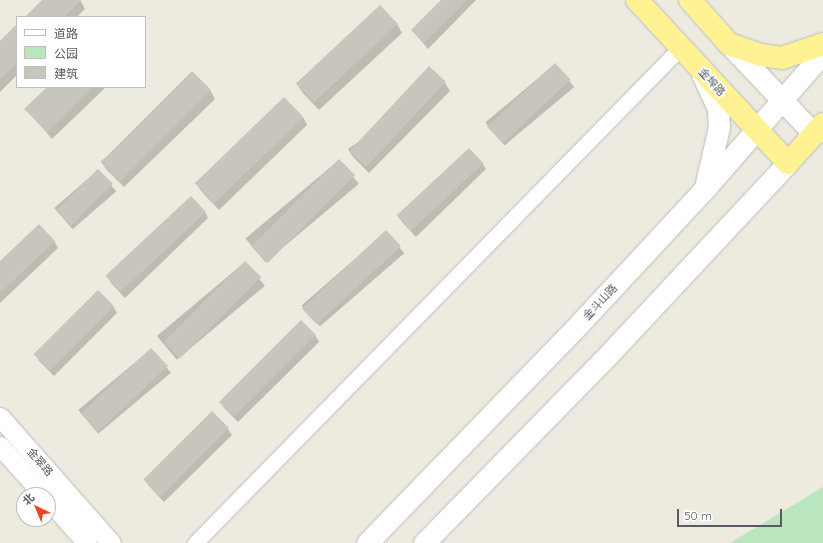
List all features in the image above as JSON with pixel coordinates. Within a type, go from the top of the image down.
[{"type":"highway","name":"金埠路","points":[[637,0],[755,130],[788,163]]},
{"type":"highway","points":[[690,0],[729,44],[761,55],[782,58],[823,44]]},
{"type":"highway","points":[[788,163],[818,129]]},
{"type":"main road","points":[[729,44],[782,103],[818,129]]},
{"type":"main road","name":"金斗山路","points":[[367,543],[702,192],[755,130],[782,103],[823,53]]},
{"type":"main road","points":[[700,70],[718,109],[719,127],[713,164],[702,192]]},
{"type":"main road","points":[[424,543],[609,354],[788,163]]},
{"type":"street","points":[[194,543],[680,48]]},
{"type":"street","name":"金翠路","points":[[0,417],[111,543]]},
{"type":"street","points":[[0,446],[37,487]]},
{"type":"street","points":[[56,508],[88,543]]},
{"type":"green space","points":[[823,487],[823,543],[730,543]]},
{"type":"building","points":[[42,0],[81,0],[65,16],[26,16]]},
{"type":"building","points":[[441,0],[467,0],[424,43],[411,30]]},
{"type":"building","points":[[380,5],[398,24],[314,102],[296,83]]},
{"type":"building","points":[[16,25],[16,64],[0,79],[0,41]]},
{"type":"building","points":[[555,63],[571,80],[503,143],[487,126]]},
{"type":"building","points":[[429,66],[446,82],[366,167],[349,152]]},
{"type":"building","points":[[192,71],[211,90],[120,181],[101,162]]},
{"type":"building","points":[[46,88],[92,88],[47,132],[24,109]]},
{"type":"building","points":[[284,97],[303,117],[214,203],[195,183]]},
{"type":"building","points":[[469,148],[483,163],[411,231],[397,216]]},
{"type":"building","points":[[339,159],[355,175],[268,263],[251,247]]},
{"type":"building","points":[[98,169],[113,184],[71,226],[56,211]]},
{"type":"building","points":[[191,196],[206,212],[120,292],[105,276]]},
{"type":"building","points":[[39,224],[55,241],[0,293],[0,261]]},
{"type":"building","points":[[386,230],[401,246],[317,325],[302,308]]},
{"type":"building","points":[[245,261],[261,277],[180,359],[164,342]]},
{"type":"building","points":[[98,290],[114,306],[50,371],[34,354]]},
{"type":"building","points":[[301,320],[316,335],[234,417],[219,402]]},
{"type":"building","points":[[151,348],[168,366],[98,432],[81,413]]},
{"type":"building","points":[[212,411],[229,428],[160,497],[143,480]]}]
